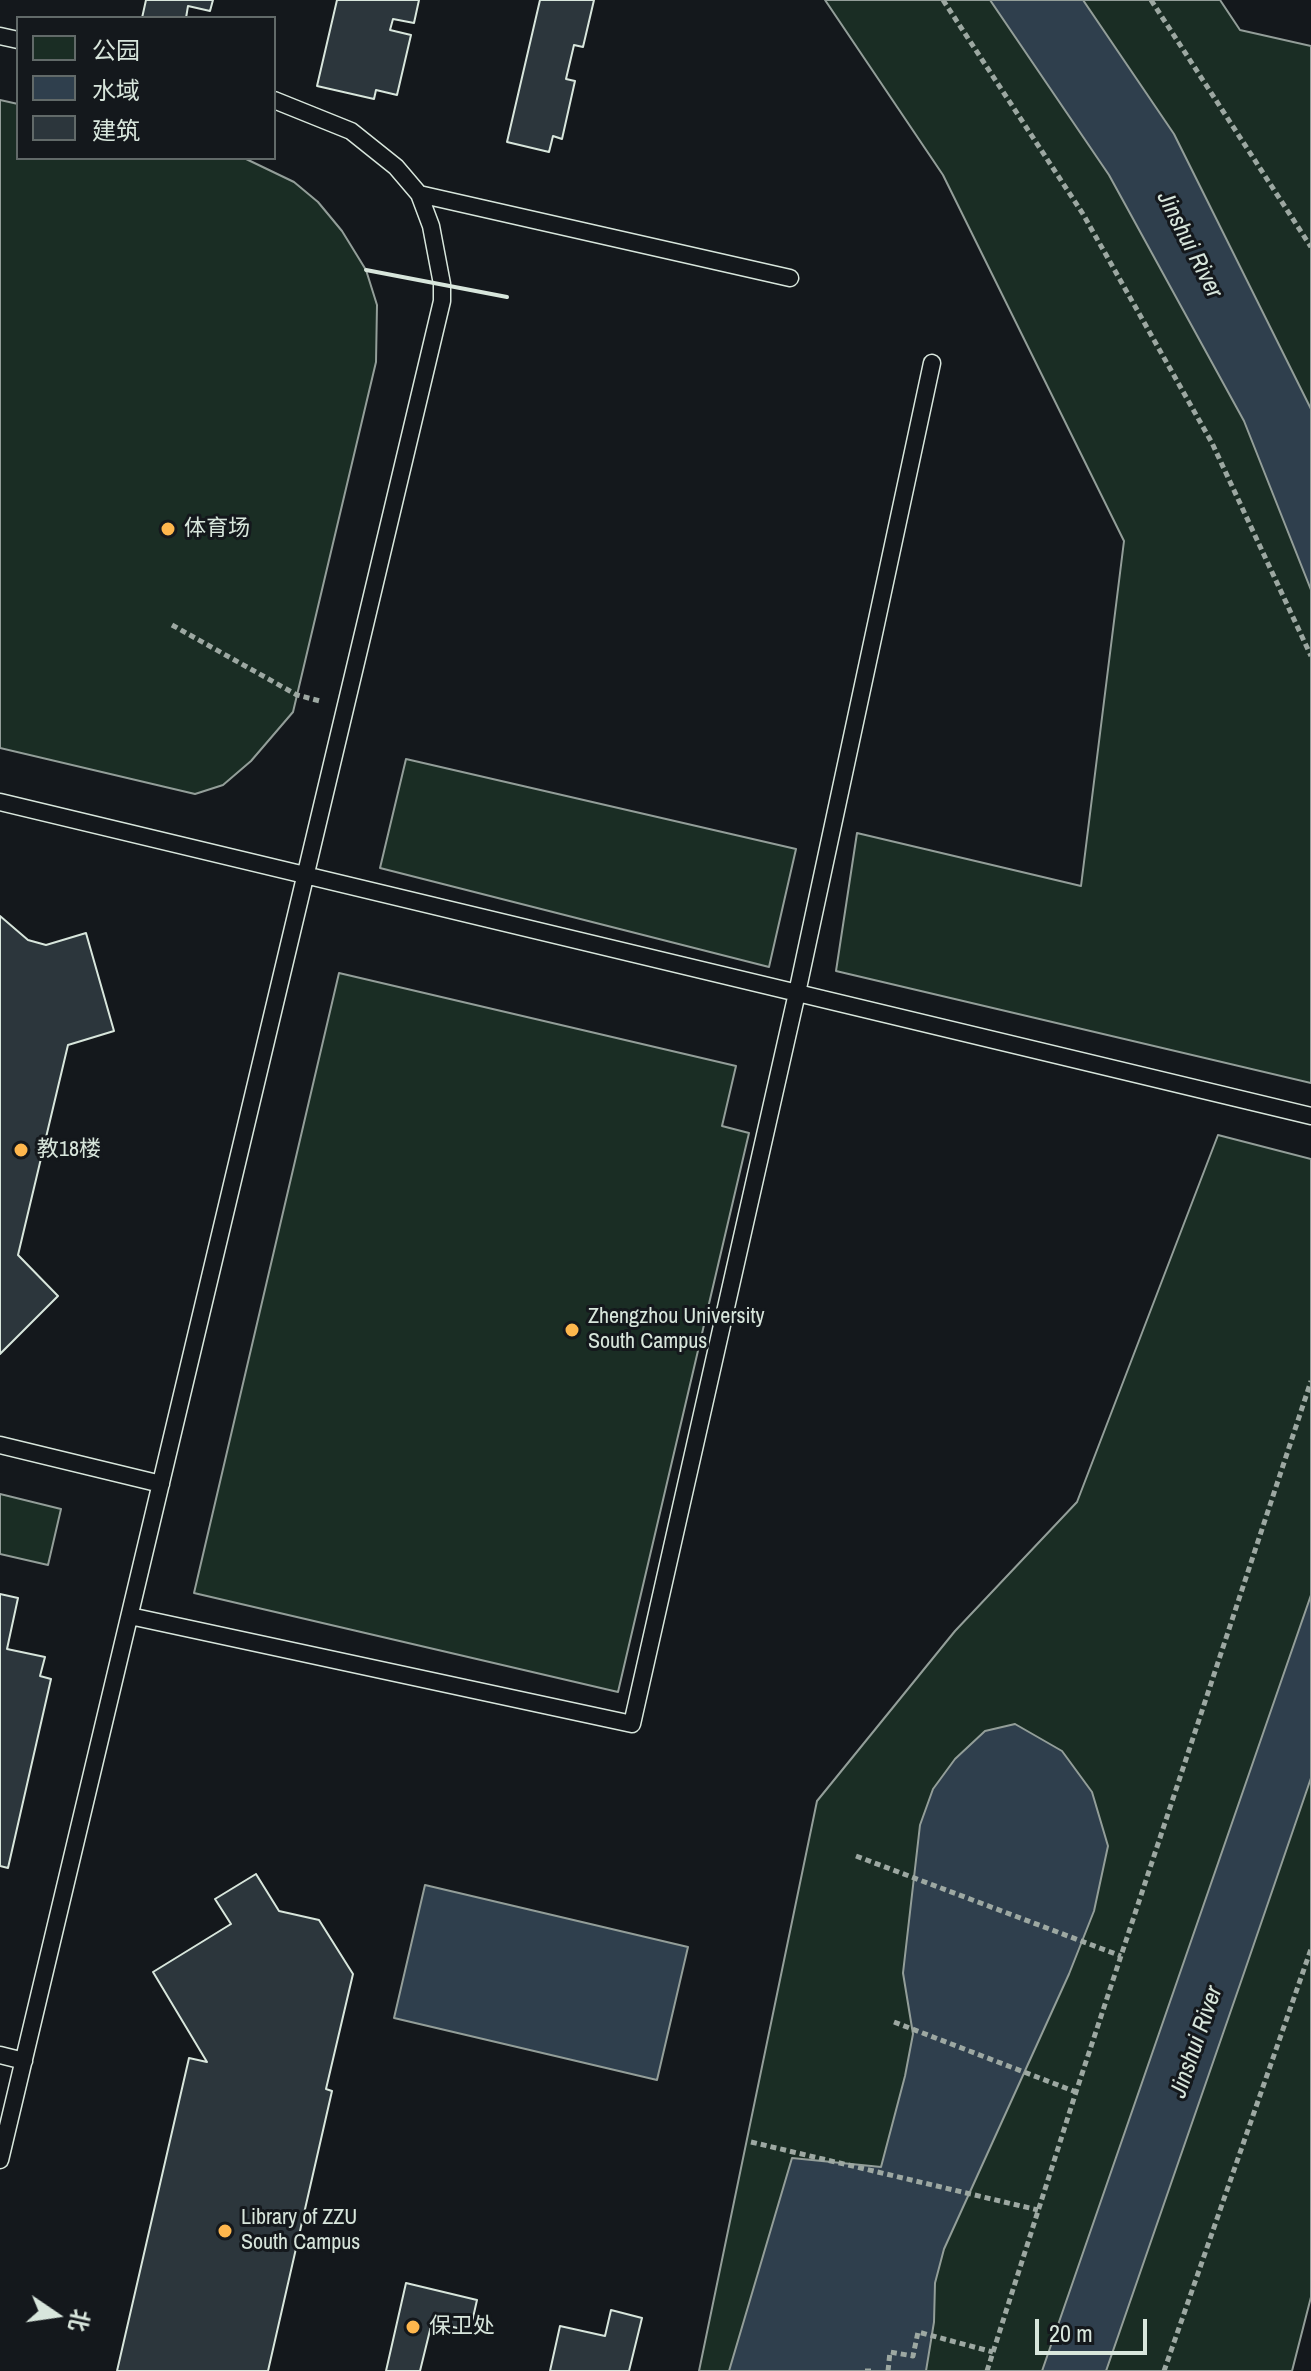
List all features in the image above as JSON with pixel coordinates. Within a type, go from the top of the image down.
[{"type":"lane","points":[[0,2160],[442,301],[442,284],[431,226],[419,194],[396,167],[351,131],[276,101]]},
{"type":"lane","points":[[419,194],[790,278]]},
{"type":"lane","points":[[130,1616],[632,1724],[797,993],[932,363]]},
{"type":"lane","points":[[0,802],[1311,1116]]},
{"type":"lane","points":[[0,1445],[161,1484]]},
{"type":"lane","points":[[0,2055],[24,2061]]},
{"type":"path","points":[[943,0],[1083,214],[1204,429],[1311,656]]},
{"type":"path","points":[[1151,0],[1311,247]]},
{"type":"path","points":[[172,625],[297,695],[346,707]]},
{"type":"path","points":[[987,2371],[1311,1381]]},
{"type":"path","points":[[856,1856],[1121,1956]]},
{"type":"path","points":[[1164,2371],[1311,1949]]},
{"type":"path","points":[[894,2022],[1076,2092]]},
{"type":"path","points":[[751,2142],[1038,2210]]},
{"type":"path","points":[[888,2371],[890,2352],[913,2356],[918,2332],[993,2352]]},
{"type":"path","points":[[865,2371],[875,2371]]},
{"type":"green space","points":[[825,0],[1220,0],[1240,30],[1311,46],[1311,1083],[836,971],[857,833],[1081,886],[1124,541],[943,175]]},
{"type":"green space","name":"体育场","points":[[0,100],[16,104],[16,160],[248,160],[294,182],[318,202],[342,231],[366,270],[377,305],[376,362],[293,712],[251,761],[223,785],[195,794],[0,748]]},
{"type":"green space","points":[[406,759],[796,849],[769,967],[380,868]]},
{"type":"green space","points":[[339,973],[736,1066],[722,1126],[749,1133],[618,1692],[194,1593]]},
{"type":"green space","points":[[1218,1135],[1311,1159],[1311,2297],[1292,2371],[699,2371],[817,1801],[955,1631],[1077,1502]]},
{"type":"green space","points":[[0,1494],[61,1509],[48,1565],[0,1554]]},
{"type":"water","name":"Jinshui River","points":[[990,0],[1083,0],[1174,134],[1311,409],[1311,590],[1244,421],[1109,175]]},
{"type":"water","name":"Jinshui River","points":[[1311,1595],[1311,1778],[1106,2371],[1042,2371]]},
{"type":"water","points":[[1015,1724],[1062,1751],[1092,1792],[1108,1846],[1094,1911],[1069,1974],[944,2249],[935,2283],[934,2322],[926,2371],[729,2371],[792,2158],[881,2167],[913,2034],[903,1973],[920,1825],[933,1789],[955,1759],[985,1731]]},
{"type":"water","points":[[425,1885],[688,1947],[657,2080],[394,2018]]},
{"type":"building","points":[[146,0],[213,0],[210,11],[188,6],[186,16],[142,16]]},
{"type":"building","points":[[337,0],[419,0],[414,23],[393,19],[390,30],[411,35],[397,95],[376,90],[374,99],[317,86]]},
{"type":"building","points":[[540,0],[594,0],[583,47],[574,45],[566,79],[575,81],[562,139],[553,136],[549,152],[507,142]]},
{"type":"building","name":"教18楼","points":[[0,916],[28,940],[46,945],[86,933],[114,1031],[68,1045],[18,1255],[58,1296],[0,1354]]},
{"type":"building","points":[[0,1594],[18,1598],[7,1649],[45,1657],[40,1676],[51,1679],[8,1868],[0,1866]]},
{"type":"building","name":"Library of ZZU South Campus","points":[[256,1874],[279,1911],[319,1920],[353,1974],[326,2089],[332,2091],[268,2371],[117,2371],[189,2058],[207,2062],[153,1972],[231,1924],[215,1899]]},
{"type":"building","name":"保卫处","points":[[406,2283],[477,2300],[470,2331],[432,2322],[420,2371],[386,2371]]},
{"type":"building","points":[[611,2310],[642,2318],[629,2371],[550,2371],[560,2326],[605,2336]]},
{"type":"wall","points":[[366,270],[507,297]]},
{"type":"place","name":"体育场","points":[[168,529]]},
{"type":"place","name":"教18楼","points":[[21,1150]]},
{"type":"place","name":"Zhengzhou University South Campus","points":[[572,1330]]},
{"type":"place","name":"Library of ZZU South Campus","points":[[225,2231]]},
{"type":"place","name":"保卫处","points":[[413,2327]]}]
